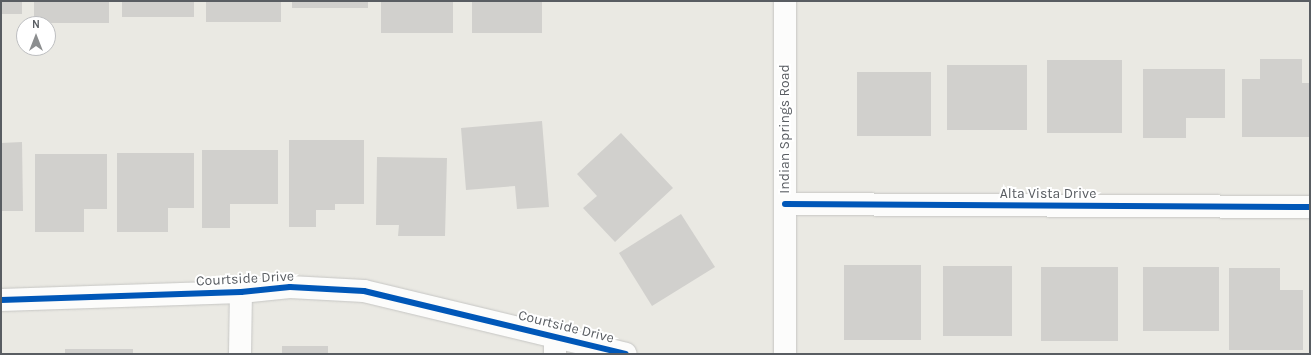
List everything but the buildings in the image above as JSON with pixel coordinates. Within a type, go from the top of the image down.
[{"type":"street","name":"Indian Springs Road","points":[[785,1],[785,354]]},
{"type":"street","name":"Alta Vista Drive","points":[[785,204],[1310,207]]},
{"type":"street","name":"Courtside Drive","points":[[1,300],[241,292],[290,287],[364,291],[555,345],[626,354]]},
{"type":"street","points":[[240,354],[241,292]]},
{"type":"cycle path","points":[[785,204],[1310,207]]},
{"type":"cycle path","points":[[1,300],[241,292],[290,287],[364,291],[626,354]]}]
